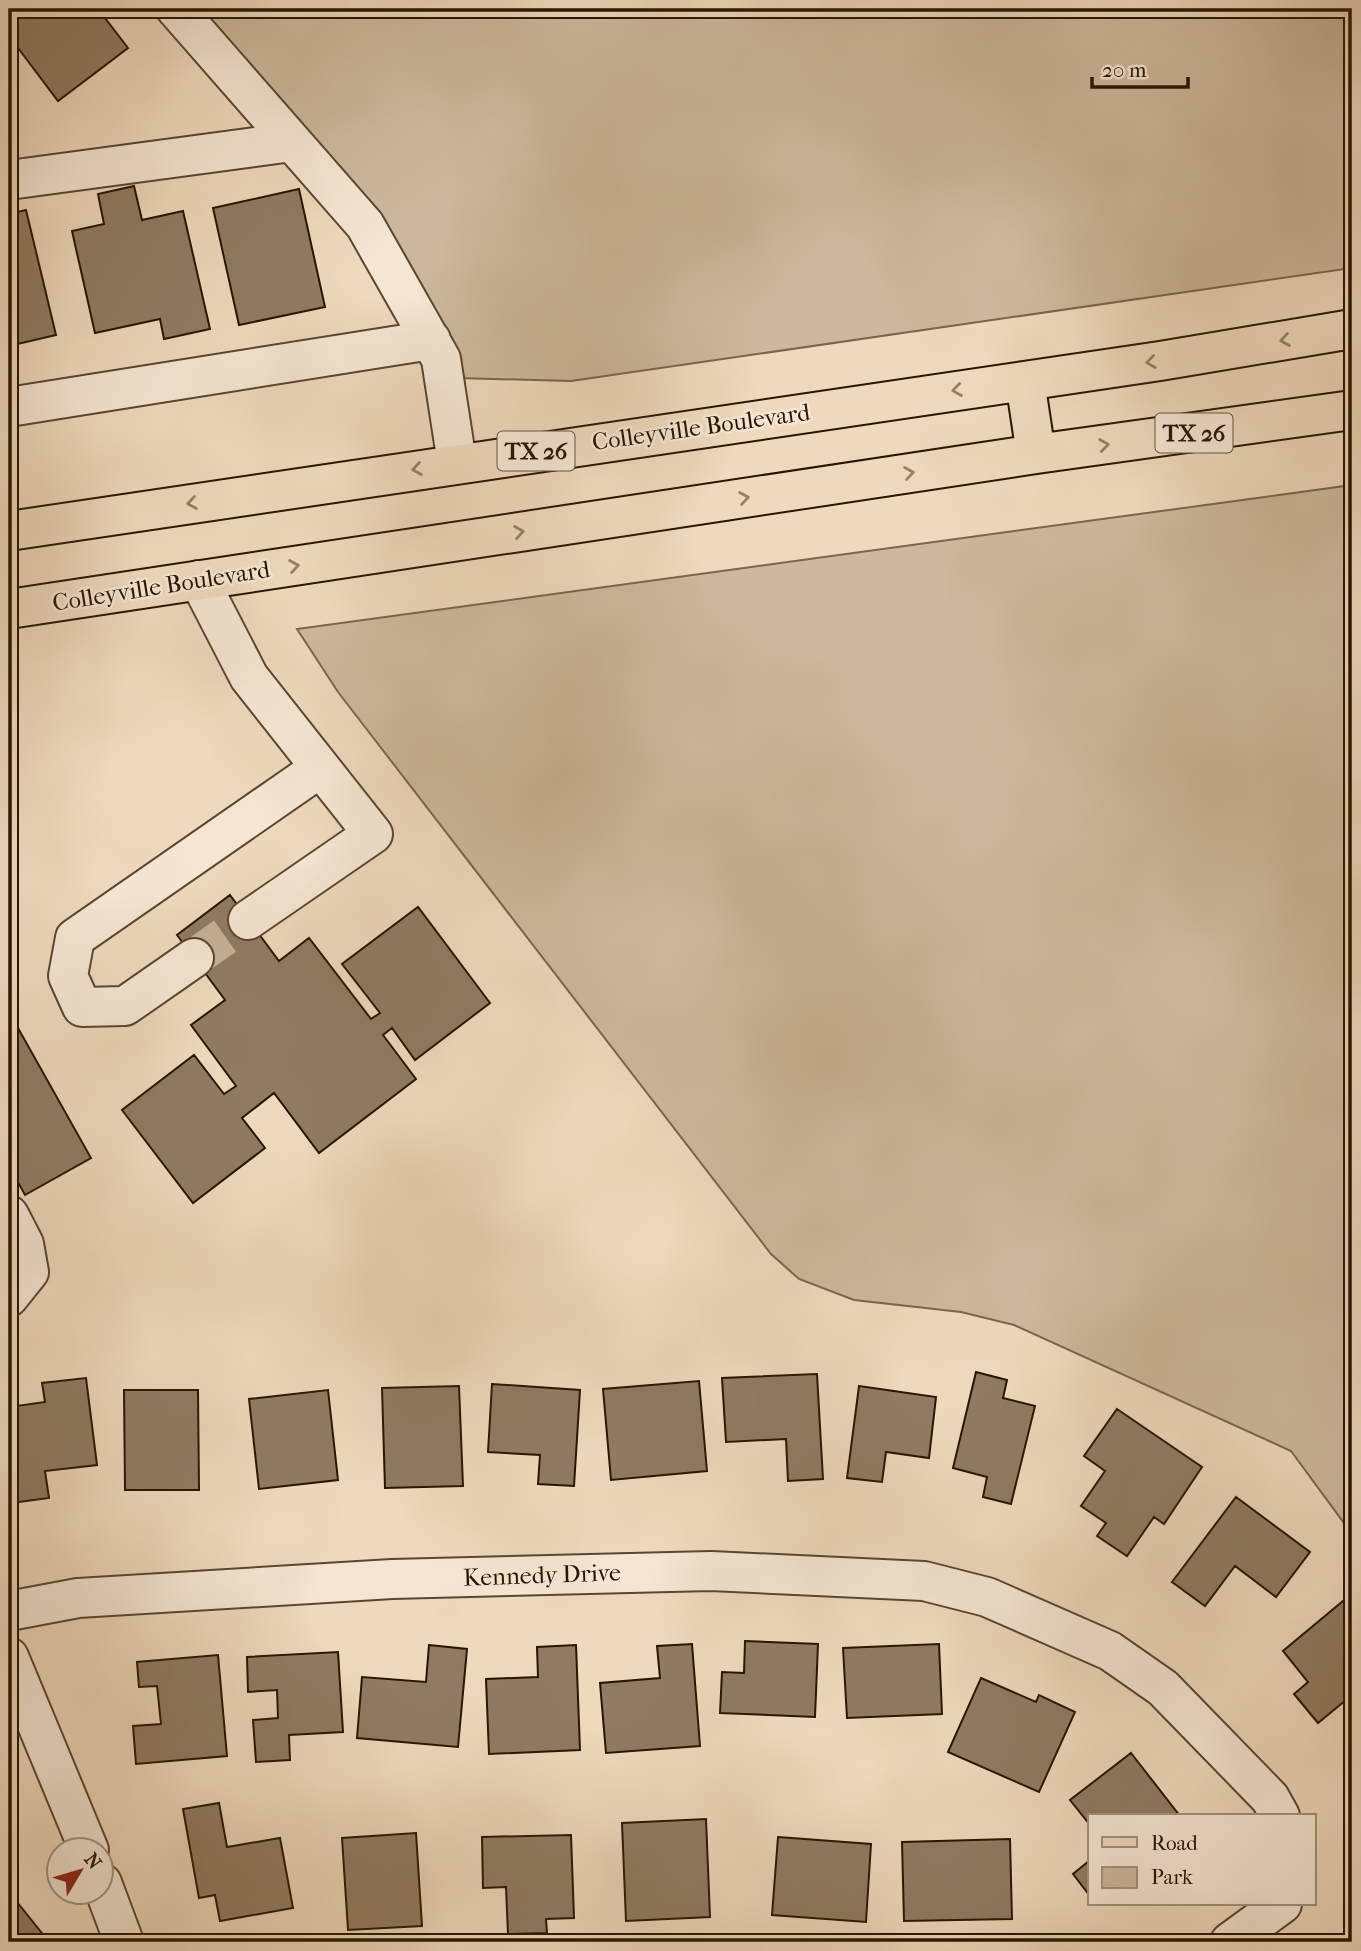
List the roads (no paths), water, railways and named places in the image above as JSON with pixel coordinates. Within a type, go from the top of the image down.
[{"type":"main road","name":"Colleyville Boulevard","points":[[9,531],[1025,381],[1352,329]]},
{"type":"main road","points":[[1025,381],[1036,454]]},
{"type":"main road","name":"Colleyville Boulevard","points":[[9,609],[1036,454],[1352,410]]},
{"type":"street","points":[[176,9],[365,225],[442,359],[457,463]]},
{"type":"street","points":[[9,180],[292,142]]},
{"type":"street","points":[[9,407],[431,340]]},
{"type":"street","points":[[199,580],[249,677],[373,834],[248,920]]},
{"type":"street","points":[[194,958],[125,1006],[82,1007],[68,976],[75,938],[320,768]]},
{"type":"street","points":[[9,1215],[24,1244],[29,1272],[9,1297]]},
{"type":"street","name":"Kennedy Drive","points":[[9,1611],[78,1598],[392,1579],[711,1571],[924,1581],[987,1597],[1110,1651],[1163,1688],[1270,1798],[1279,1814]]},
{"type":"street","points":[[9,1657],[83,1836]]},
{"type":"street","points":[[111,1906],[124,1942]]},
{"type":"street","points":[[1230,1942],[1279,1906]]},
{"type":"tunnel","points":[[194,958],[248,920]]}]
